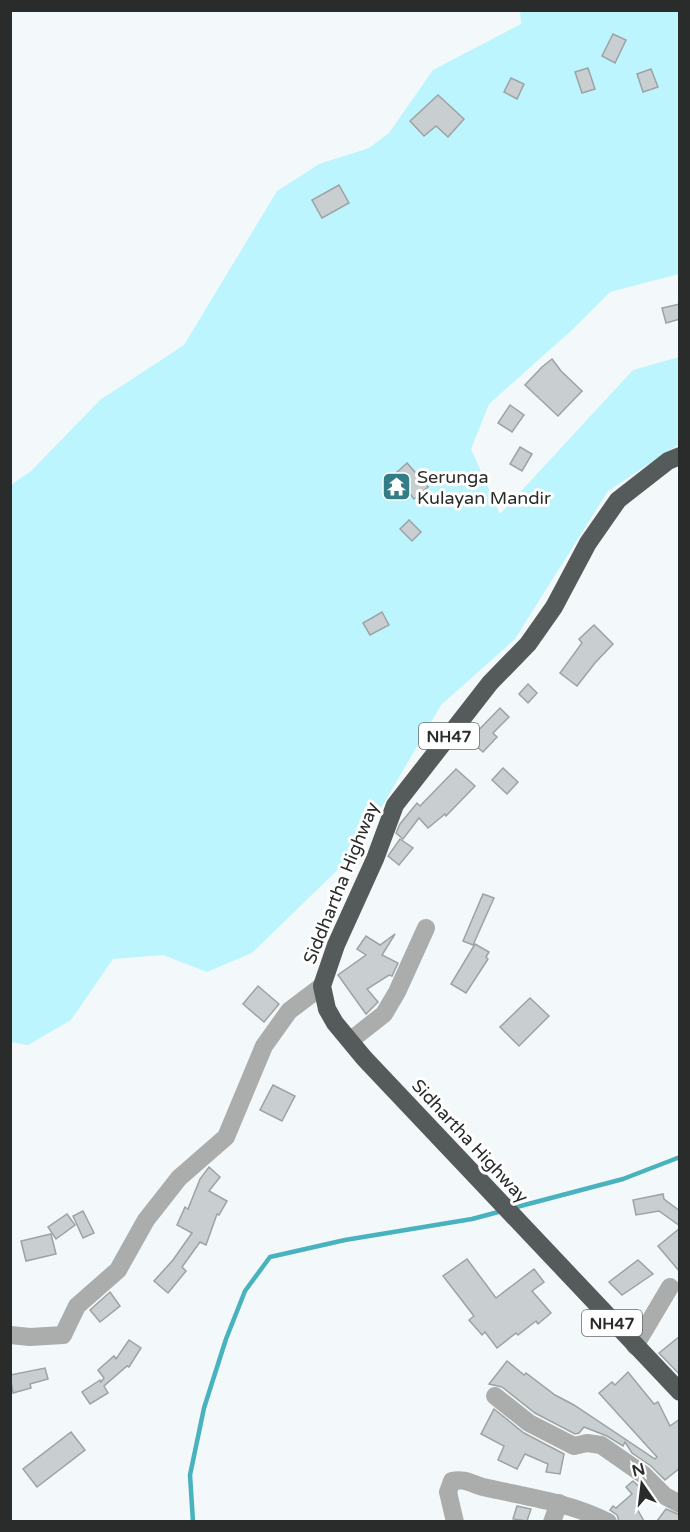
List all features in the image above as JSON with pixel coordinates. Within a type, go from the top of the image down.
[{"type":"highway","name":"Siddhartha Highway","points":[[364,1058],[335,1023],[327,1009],[322,986],[336,945],[375,859],[395,805],[490,683],[528,644],[554,607],[588,543],[618,500],[668,461],[680,456]]},
{"type":"highway","name":"Sidhartha Highway","points":[[364,1058],[635,1346]]},
{"type":"highway","name":"NH47","points":[[635,1346],[680,1392]]},
{"type":"street","points":[[351,1040],[384,1014],[397,992],[426,928]]},
{"type":"street","points":[[10,1335],[30,1337],[63,1335],[77,1306],[118,1270],[146,1220],[179,1178],[226,1137],[264,1046],[288,1011],[322,986]]},
{"type":"street","points":[[635,1346],[670,1287]]},
{"type":"street","points":[[495,1396],[529,1424],[574,1446],[586,1443],[601,1445],[644,1475],[665,1496],[680,1504]]},
{"type":"street","points":[[455,1521],[448,1492],[452,1481],[459,1479],[480,1486],[559,1503],[608,1521]]},
{"type":"street","points":[[552,1521],[559,1503]]},
{"type":"shaded area","points":[[520,11],[679,11],[679,274],[610,292],[572,330],[489,404],[471,449],[500,514],[633,370],[679,357],[679,444],[608,491],[515,639],[441,705],[355,853],[252,953],[207,972],[163,955],[113,959],[71,1020],[28,1045],[11,1042],[11,485],[31,471],[100,400],[184,345],[277,191],[319,164],[369,148],[389,133],[433,70],[521,24]]},
{"type":"building","points":[[613,34],[626,40],[615,63],[602,56]]},
{"type":"building","points":[[588,68],[595,89],[582,93],[575,72]]},
{"type":"building","points":[[651,69],[658,87],[643,92],[637,74]]},
{"type":"building","points":[[511,78],[524,84],[517,99],[504,92]]},
{"type":"building","points":[[438,95],[464,119],[448,137],[436,126],[424,136],[410,121]]},
{"type":"building","points":[[339,185],[349,203],[322,218],[312,200]]},
{"type":"building","points":[[680,304],[680,319],[666,323],[662,308]]},
{"type":"building","points":[[552,359],[582,391],[558,416],[525,385]]},
{"type":"building","points":[[510,405],[524,415],[512,432],[498,423]]},
{"type":"building","points":[[520,447],[532,454],[522,471],[510,464]]},
{"type":"building","points":[[407,463],[428,487],[414,499],[406,489],[395,500],[383,488]]},
{"type":"building","points":[[409,520],[421,532],[412,541],[400,529]]},
{"type":"building","points":[[382,612],[389,625],[370,635],[363,623]]},
{"type":"building","points":[[594,625],[613,644],[577,686],[560,673],[582,643],[579,639]]},
{"type":"building","points":[[528,684],[537,693],[528,703],[519,694]]},
{"type":"building","points":[[500,708],[509,717],[493,733],[497,737],[483,752],[469,740]]},
{"type":"building","points":[[503,768],[518,782],[507,794],[492,780]]},
{"type":"building","points":[[456,769],[475,786],[446,816],[445,814],[428,828],[419,818],[403,839],[396,833],[400,824],[417,803],[420,806]]},
{"type":"building","points":[[400,839],[413,848],[399,865],[388,856]]},
{"type":"building","points":[[483,894],[494,898],[473,945],[463,941]]},
{"type":"building","points":[[395,934],[382,955],[398,963],[392,976],[389,975],[367,989],[378,1002],[366,1014],[338,975],[366,955],[357,949],[366,936],[380,945]]},
{"type":"building","points":[[475,944],[489,952],[486,957],[488,959],[466,993],[451,984]]},
{"type":"building","points":[[258,986],[279,1004],[264,1022],[243,1004]]},
{"type":"building","points":[[530,998],[549,1016],[519,1046],[500,1027]]},
{"type":"building","points":[[273,1085],[295,1096],[282,1121],[260,1110]]},
{"type":"building","points":[[209,1167],[220,1177],[209,1191],[227,1201],[219,1215],[217,1214],[206,1245],[200,1242],[182,1267],[186,1271],[168,1293],[154,1281],[173,1260],[192,1233],[177,1225],[185,1207],[188,1209],[200,1179]]},
{"type":"building","points":[[663,1194],[664,1199],[680,1211],[680,1226],[659,1211],[636,1215],[633,1200]]},
{"type":"building","points":[[83,1211],[94,1233],[83,1238],[73,1216]]},
{"type":"building","points":[[67,1214],[75,1225],[56,1239],[48,1227]]},
{"type":"building","points":[[680,1228],[680,1272],[658,1246]]},
{"type":"building","points":[[51,1234],[56,1254],[26,1261],[21,1241]]},
{"type":"building","points":[[467,1259],[496,1298],[534,1269],[544,1282],[532,1291],[551,1313],[538,1324],[536,1321],[518,1335],[516,1333],[497,1348],[485,1332],[482,1335],[469,1320],[474,1316],[443,1276]]},
{"type":"building","points":[[638,1260],[653,1274],[622,1295],[609,1282]]},
{"type":"building","points":[[110,1292],[120,1306],[100,1322],[90,1310]]},
{"type":"building","points":[[680,1336],[680,1375],[659,1353]]},
{"type":"building","points":[[129,1340],[141,1348],[129,1367],[127,1366],[104,1386],[108,1393],[90,1404],[82,1392],[100,1380],[101,1382],[104,1378],[98,1370],[114,1356],[116,1359]]},
{"type":"building","points":[[507,1361],[524,1375],[526,1373],[555,1395],[574,1405],[655,1459],[657,1457],[599,1393],[612,1382],[615,1385],[628,1372],[654,1404],[658,1402],[670,1426],[680,1419],[680,1468],[665,1480],[651,1466],[632,1453],[625,1442],[623,1446],[607,1436],[584,1427],[575,1434],[535,1413],[502,1387],[489,1384]]},
{"type":"building","points":[[45,1368],[48,1379],[30,1384],[31,1388],[13,1393],[10,1375]]},
{"type":"building","points":[[494,1409],[524,1433],[564,1454],[560,1474],[546,1472],[548,1464],[525,1454],[517,1469],[498,1460],[504,1446],[481,1434]]},
{"type":"building","points":[[71,1432],[85,1450],[37,1487],[23,1469]]},
{"type":"building","points":[[633,1481],[649,1496],[636,1507],[644,1521],[619,1521],[617,1515],[610,1510],[613,1506],[616,1508],[632,1494],[626,1487]]},
{"type":"building","points":[[517,1506],[531,1509],[527,1521],[513,1519]]},
{"type":"building","points":[[666,1509],[680,1515],[680,1521],[657,1521]]},
{"type":"waterway","points":[[513,1208],[623,1179],[680,1157]]},
{"type":"waterway","points":[[193,1522],[190,1475],[204,1408],[226,1339],[245,1291],[270,1257],[345,1240],[472,1219],[502,1211]]},
{"type":"place","name":"Serunga Kulayan Mandir","points":[[396,487]]}]
